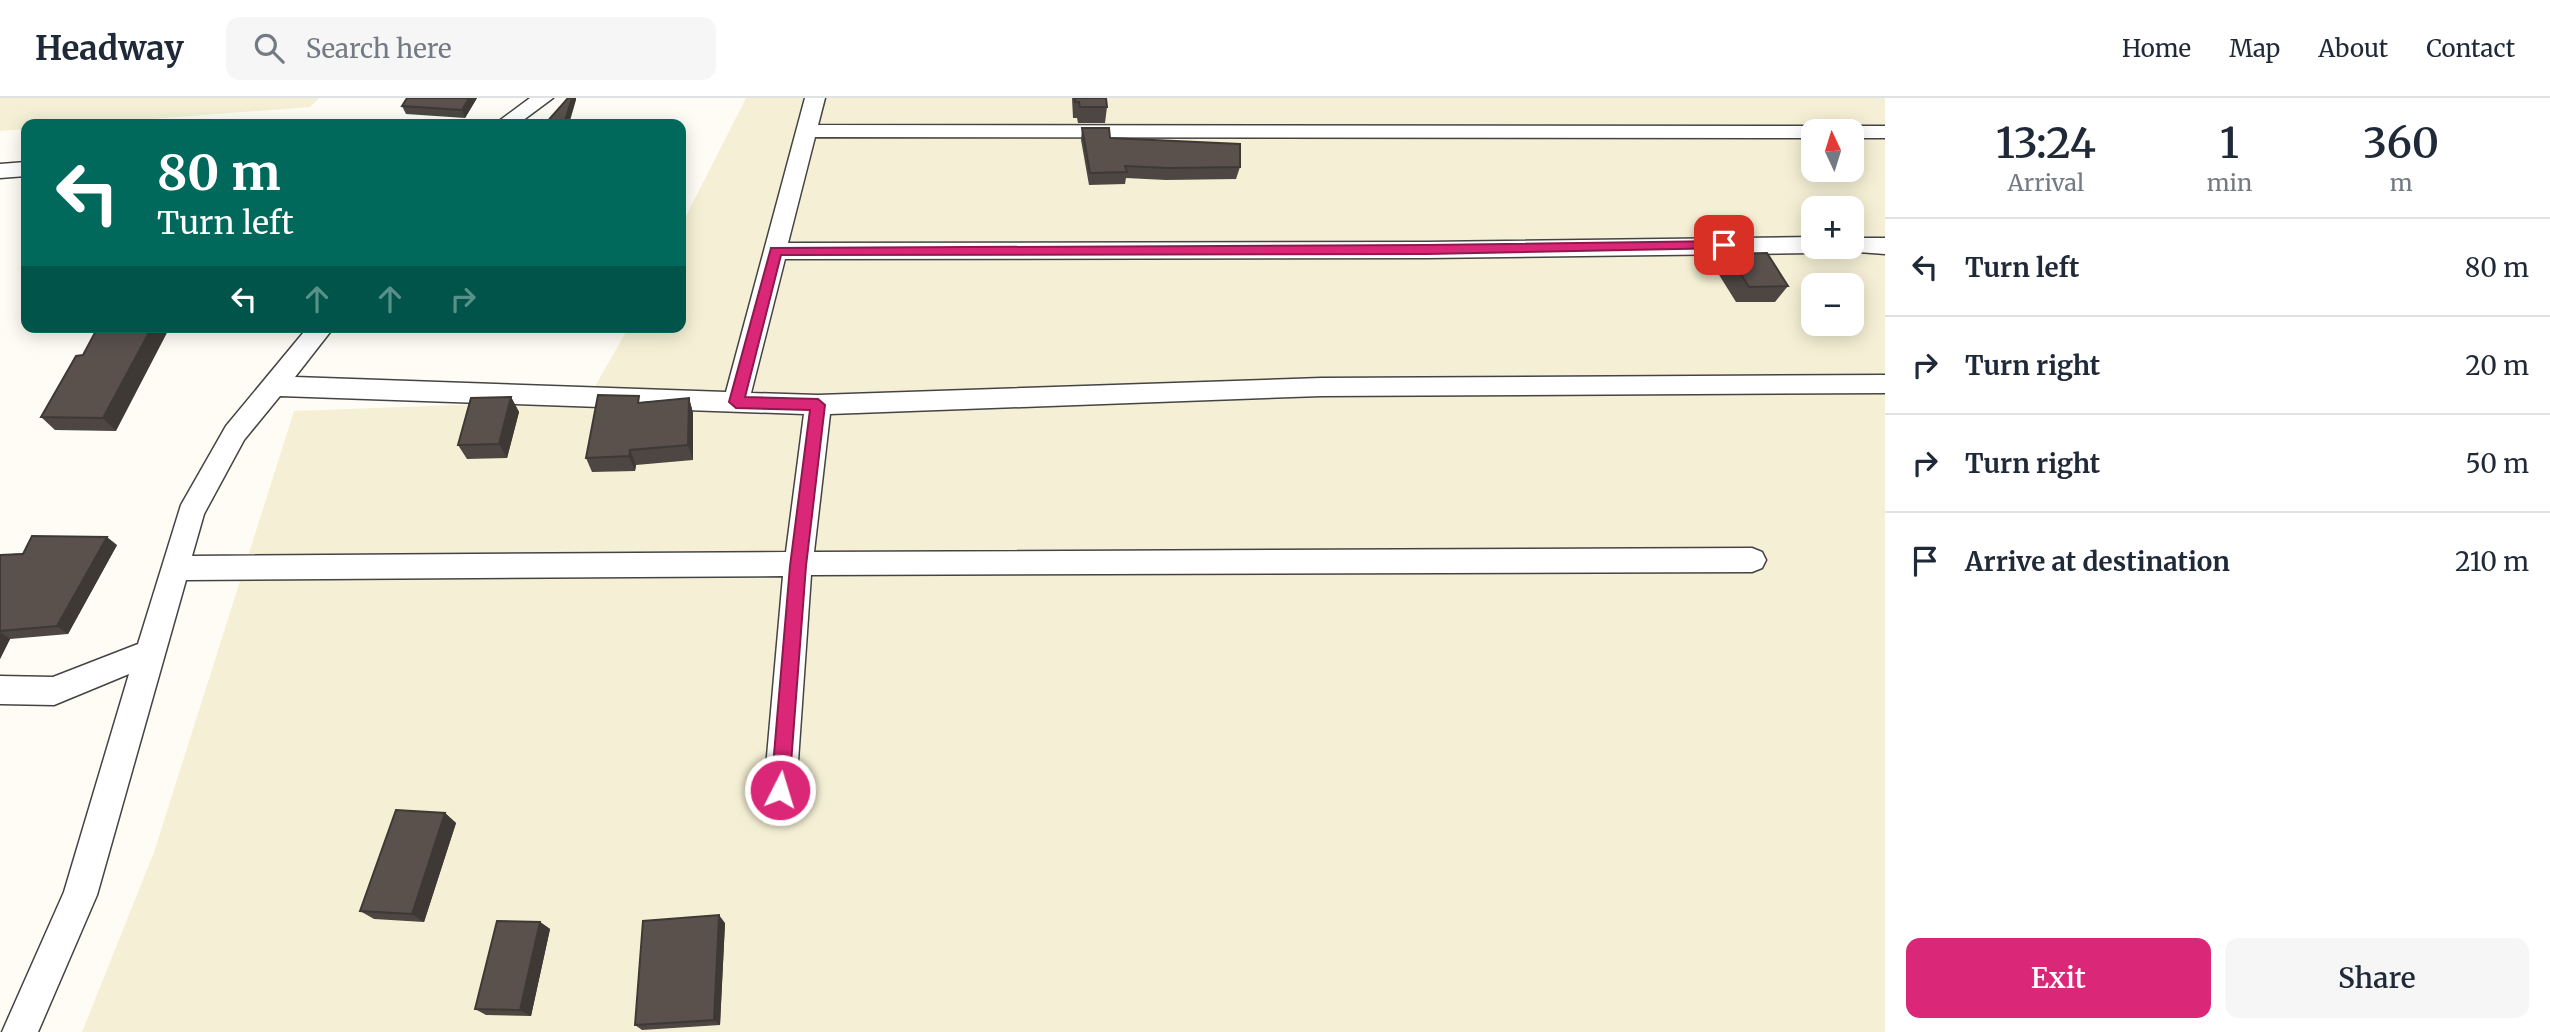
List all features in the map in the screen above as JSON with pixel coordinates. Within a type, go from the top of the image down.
[{"type":"street","points":[[512,119],[542,98]]},
{"type":"street","points":[[736,402],[816,98]]},
{"type":"street","points":[[807,131],[1801,132]]},
{"type":"street","points":[[1864,132],[1885,132]]},
{"type":"street","points":[[0,171],[21,169]]},
{"type":"street","points":[[776,251],[1801,246]]},
{"type":"street","points":[[1864,246],[1885,246]]},
{"type":"street","points":[[20,1032],[80,895],[191,513],[235,433],[317,333]]},
{"type":"street","points":[[274,386],[818,405],[1321,387],[1885,384]]},
{"type":"street","points":[[780,790],[798,566],[818,405]]},
{"type":"street","points":[[175,568],[798,566],[1055,561],[1528,563],[1752,560]]},
{"type":"street","points":[[0,690],[54,691],[151,652]]},
{"type":"shaded area","points":[[0,98],[319,98],[310,107],[152,119],[21,119],[21,129],[0,131]]},
{"type":"shaded area","points":[[746,98],[1885,98],[1885,1032],[82,1032],[154,852],[294,411],[587,400],[626,333],[686,333],[686,216]]},
{"type":"building","points":[[407,98],[469,98],[462,110],[402,106]]},
{"type":"building","points":[[568,98],[572,98],[566,119],[549,119]]},
{"type":"building","points":[[1075,98],[1106,98],[1107,107],[1080,107]]},
{"type":"building","points":[[1082,128],[1109,128],[1110,138],[1240,144],[1240,167],[1125,166],[1127,172],[1090,173]]},
{"type":"building","points":[[1767,253],[1788,286],[1749,287],[1728,254]]},
{"type":"building","points":[[95,333],[149,333],[103,418],[41,417],[76,356],[83,355]]},
{"type":"building","points":[[598,395],[639,396],[638,403],[689,398],[688,445],[630,450],[629,456],[586,458]]},
{"type":"building","points":[[511,397],[499,444],[458,445],[471,398]]},
{"type":"building","points":[[32,536],[107,537],[57,626],[0,631],[0,555],[23,554]]},
{"type":"building","points":[[396,810],[445,813],[412,914],[360,911]]},
{"type":"building","points":[[719,915],[714,1020],[635,1025],[643,921]]},
{"type":"building","points":[[497,921],[540,922],[520,1010],[475,1009]]},
{"type":"route","points":[[780,790],[798,566],[818,405],[736,402],[776,251],[1427,250],[1724,245]]}]
